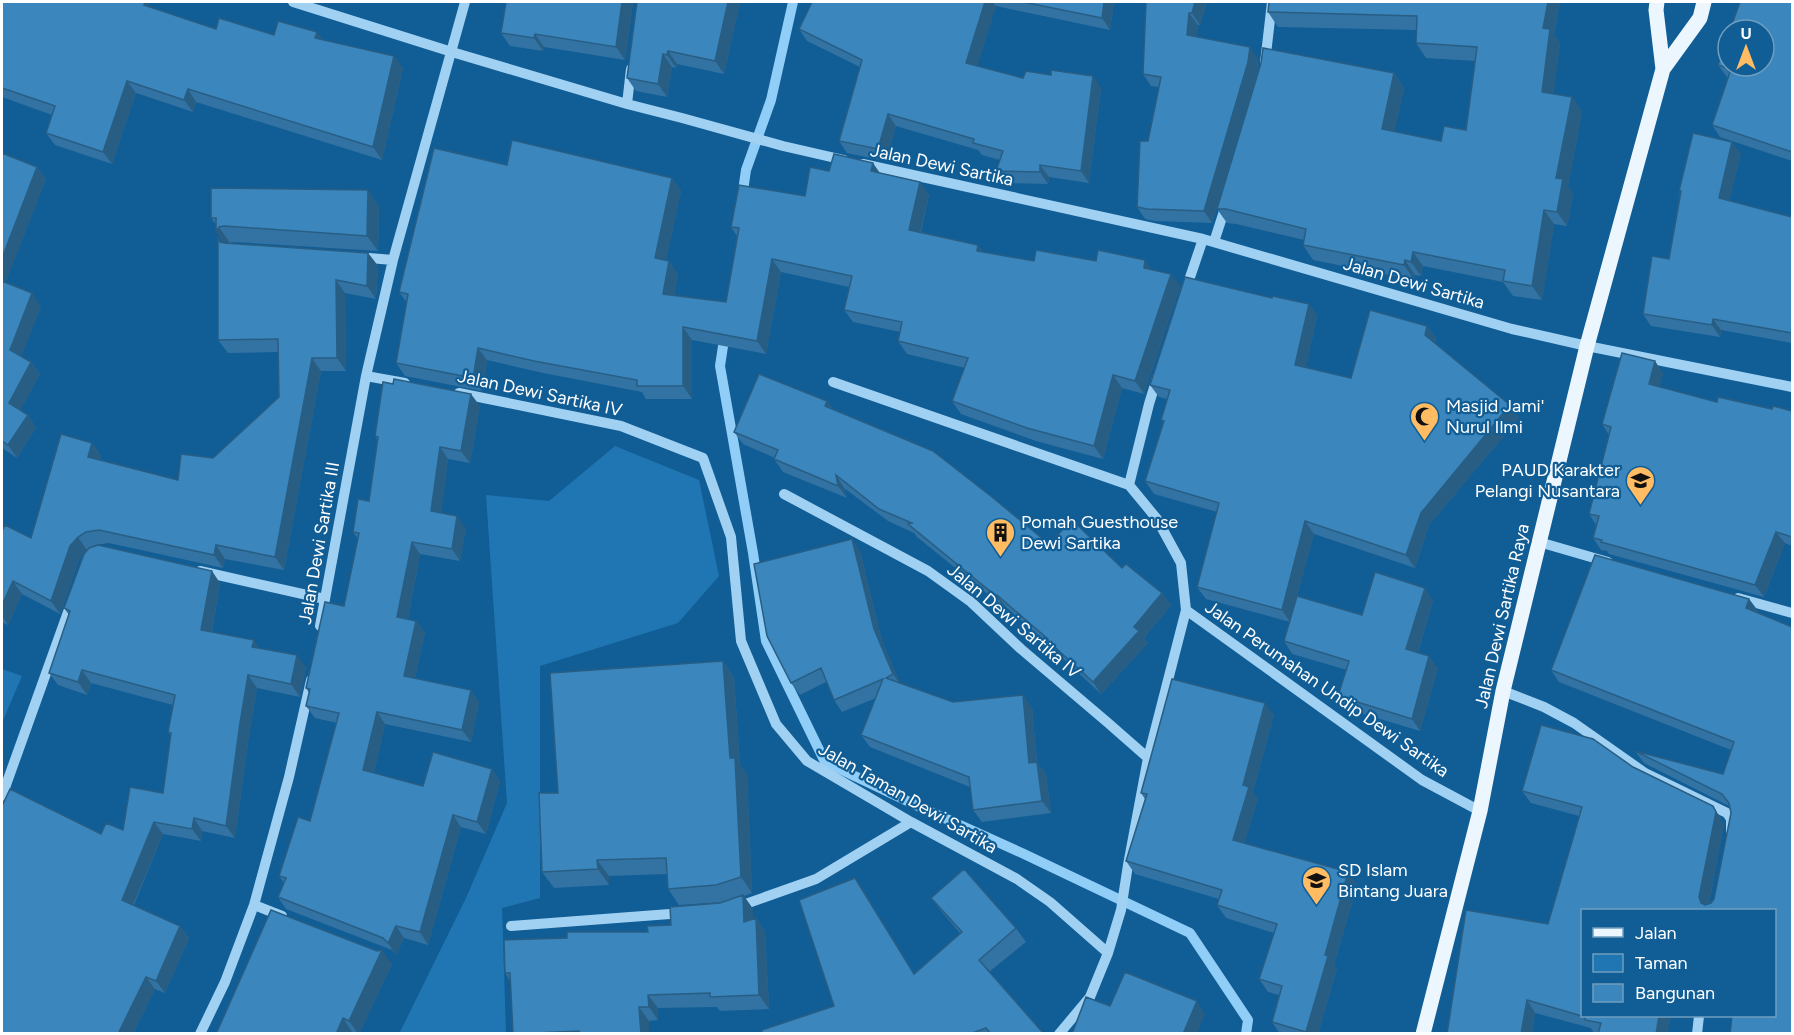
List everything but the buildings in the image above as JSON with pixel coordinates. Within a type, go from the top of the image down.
[{"type":"main road","name":"Jalan Dewi Sartika Raya","points":[[1657,2],[1663,69]]},
{"type":"main road","name":"Jalan Dewi Sartika Raya","points":[[1423,1034],[1480,811],[1503,691],[1587,346],[1663,69],[1700,18],[1704,2]]},
{"type":"street","name":"Jalan Dewi Sartika","points":[[293,2],[627,104],[783,146],[1203,239],[1512,328],[1587,346],[1792,387]]},
{"type":"street","name":"Jalan Dewi Sartika III","points":[[318,642],[366,376],[393,260],[465,2]]},
{"type":"street","points":[[1264,75],[1272,2]]},
{"type":"street","points":[[627,104],[633,59]]},
{"type":"street","points":[[1214,242],[1230,190]]},
{"type":"street","points":[[1181,306],[1203,239]]},
{"type":"street","points":[[348,256],[393,260]]},
{"type":"street","points":[[833,382],[1129,485],[1159,372]]},
{"type":"street","points":[[366,376],[420,386]]},
{"type":"street","name":"Jalan Dewi Sartika IV","points":[[453,392],[621,426],[703,458]]},
{"type":"street","name":"Jalan Taman Dewi Sartika","points":[[703,458],[731,537],[741,641],[776,724],[807,761],[911,822],[1017,879],[1050,902],[1108,953]]},
{"type":"street","name":"Jalan Perumahan Undip Dewi Sartika","points":[[1059,1034],[1090,997],[1108,953],[1121,910],[1148,758],[1186,610],[1181,563],[1158,519],[1129,485]]},
{"type":"street","name":"Jalan Dewi Sartika IV","points":[[784,494],[937,577],[971,602],[1021,649],[1148,758]]},
{"type":"street","points":[[1539,542],[1615,564]]},
{"type":"street","points":[[187,568],[325,599]]},
{"type":"street","points":[[2,796],[78,585]]},
{"type":"street","points":[[1726,595],[1792,613]]},
{"type":"street","name":"Jalan Perumahan Undip Dewi Sartika","points":[[1186,610],[1422,780],[1480,811]]},
{"type":"street","points":[[200,1034],[225,982],[254,906],[289,777],[314,664]]},
{"type":"street","points":[[1503,691],[1544,707],[1574,723],[1645,774],[1727,813],[1732,824],[1728,846]]},
{"type":"street","points":[[729,909],[816,879],[911,822]]},
{"type":"street","points":[[254,906],[288,918]]},
{"type":"street","points":[[512,926],[695,912]]},
{"type":"street","points":[[1697,1034],[1699,1017]]},
{"type":"green space","points":[[615,446],[699,480],[719,576],[678,623],[540,666],[540,898],[502,908],[506,1033],[399,1034],[466,898],[507,803],[486,495],[549,501]]},
{"type":"green space","points":[[2,669],[22,676],[2,723]]},
{"type":"waterway","points":[[742,198],[746,170],[771,100],[793,2]]},
{"type":"waterway","points":[[725,333],[720,366],[766,641],[825,762],[1190,933],[1248,1020],[1246,1034]]},
{"type":"place","name":"Masjid Jami' Nurul Ilmi","points":[[1425,442]]},
{"type":"place","name":"PAUD Karakter Pelangi Nusantara","points":[[1641,506]]},
{"type":"place","name":"Pomah Guesthouse Dewi Sartika","points":[[1000,558]]},
{"type":"place","name":"SD Islam Bintang Juara","points":[[1317,906]]}]
